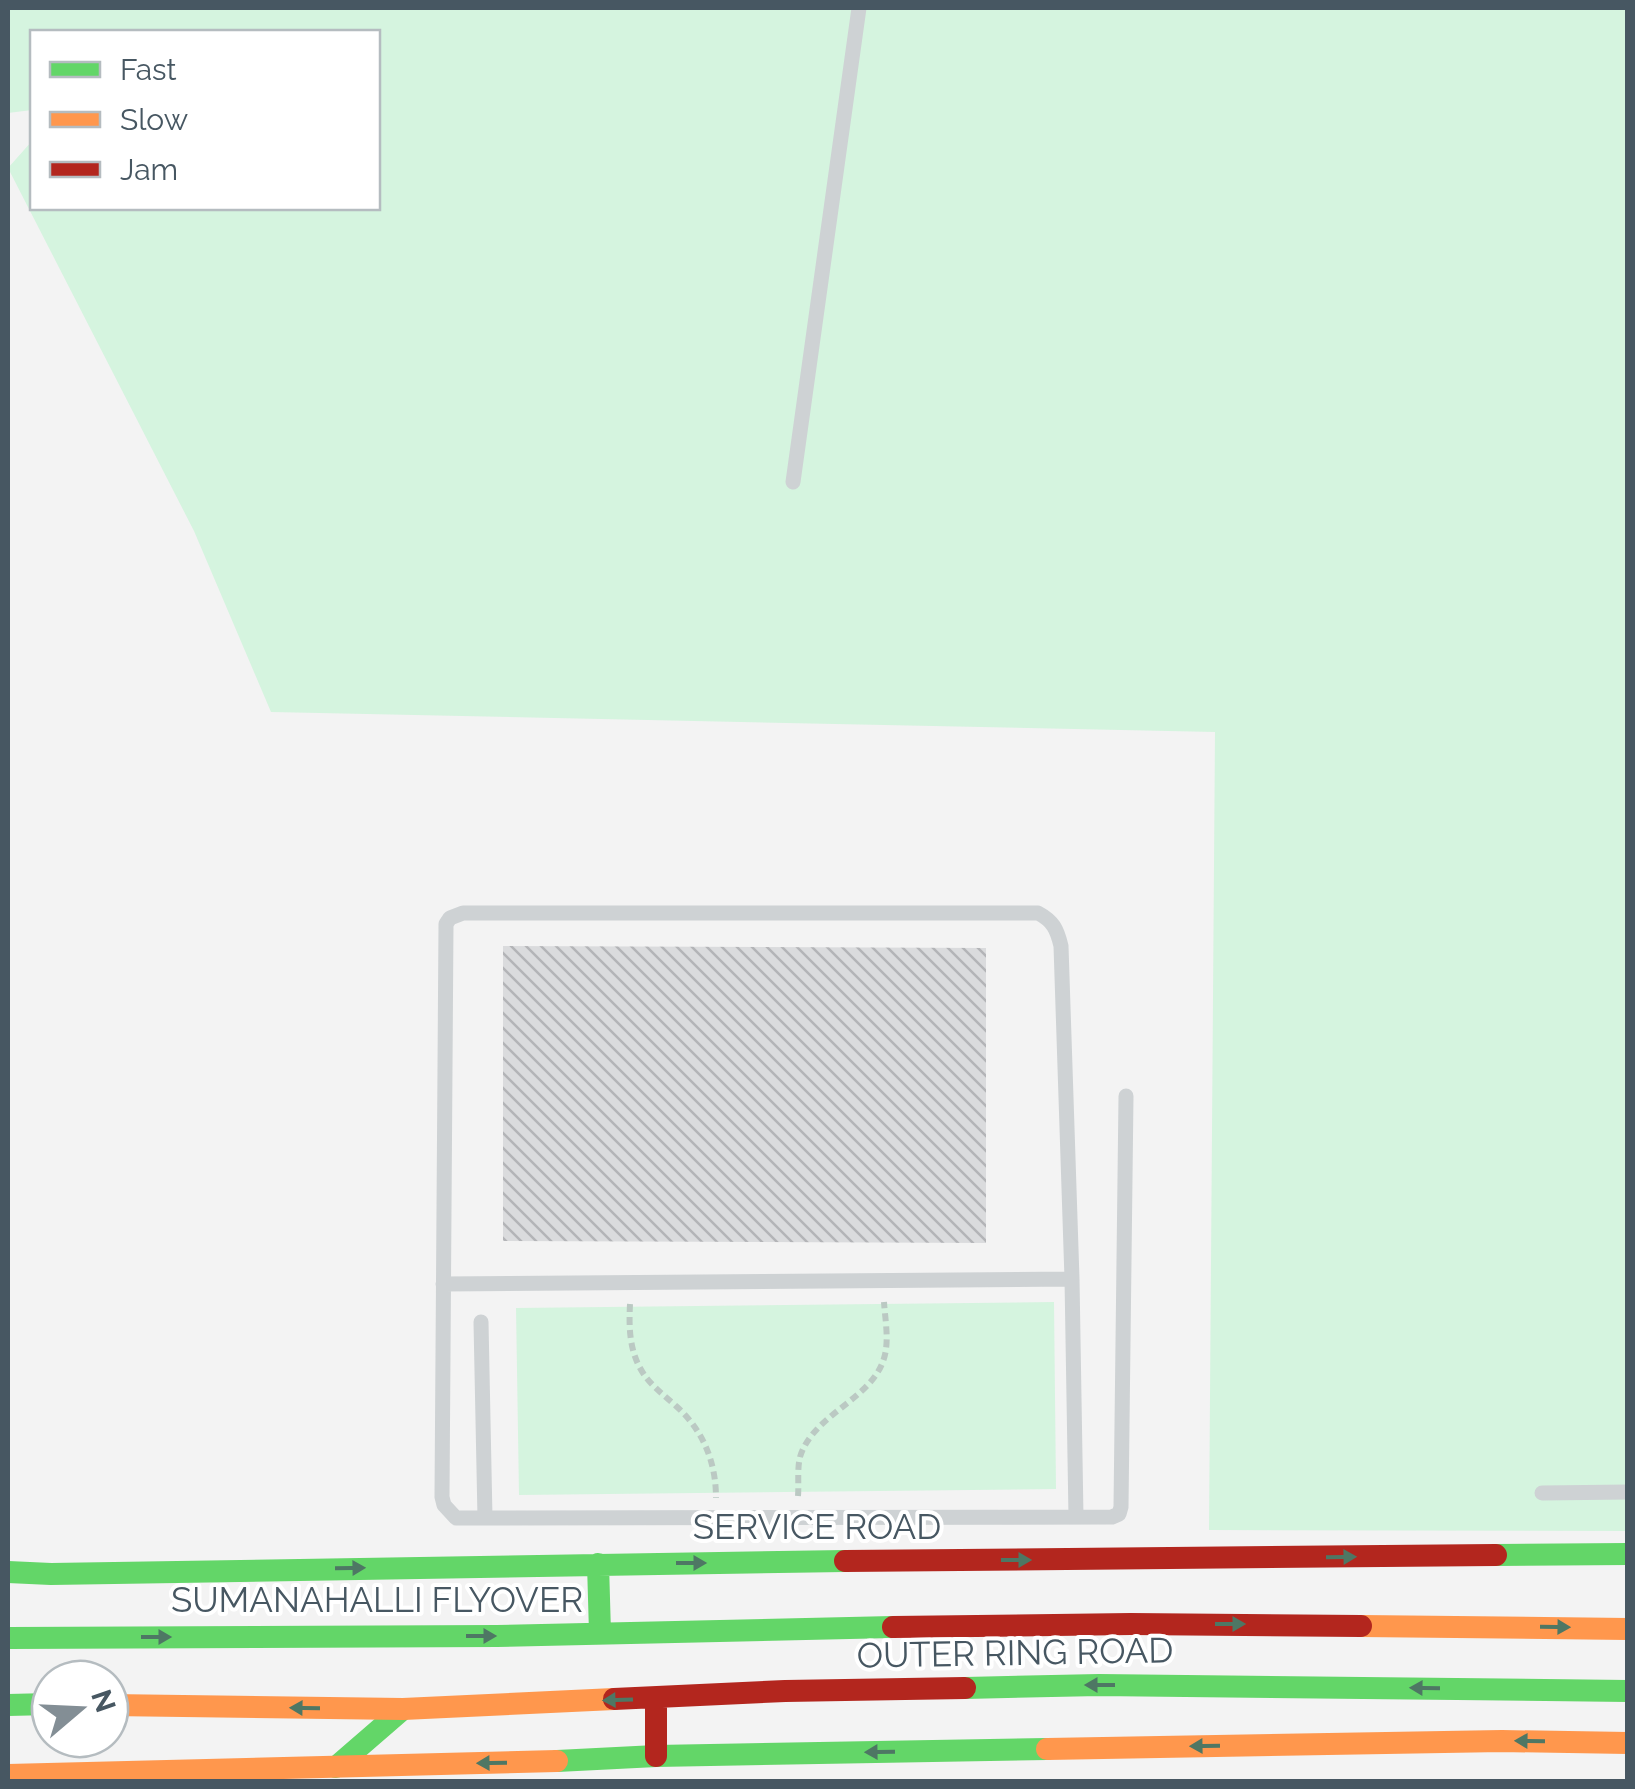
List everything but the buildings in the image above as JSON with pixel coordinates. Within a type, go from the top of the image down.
[{"type":"main road","name":"SERVICE ROAD","points":[[8,1572],[598,1564],[628,1540],[1628,1554]]},
{"type":"main road","points":[[598,1564],[600,1633]]},
{"type":"main road","name":"OUTER RING ROAD","points":[[748,1628],[1132,1624],[1628,1629]]},
{"type":"main road","name":"SUMANAHALLI FLYOVER","points":[[8,1638],[480,1636],[748,1628]]},
{"type":"main road","name":"OUTER RING ROAD","points":[[403,1709],[785,1691],[1099,1684],[1628,1692]]},
{"type":"main road","points":[[656,1698],[656,1756]]},
{"type":"main road","points":[[130,1705],[403,1709]]},
{"type":"main road","points":[[336,1767],[403,1709]]},
{"type":"main road","points":[[8,1775],[656,1756],[1482,1741],[1628,1742]]},
{"type":"lane","points":[[793,482],[859,8]]},
{"type":"lane","points":[[1076,1517],[1061,946],[1058,931],[1049,919],[1038,913],[463,913],[446,924],[442,1497],[444,1506],[456,1518],[484,1518],[628,1540],[717,1518],[1112,1518],[1121,1508],[1126,1096]]},
{"type":"lane","points":[[443,1284],[1072,1278]]},
{"type":"lane","points":[[481,1322],[484,1518]]},
{"type":"lane","points":[[1542,1493],[1628,1492]]},
{"type":"path","points":[[798,1518],[800,1458],[816,1432],[874,1377],[886,1350],[884,1280]]},
{"type":"path","points":[[632,1282],[629,1326],[634,1355],[648,1381],[694,1425],[704,1441],[716,1478],[717,1518]]},
{"type":"green space","points":[[8,8],[1627,8],[1627,1531],[1209,1530],[1215,732],[271,712],[194,531],[8,168],[30,143],[30,210],[380,210],[380,30],[30,30],[30,110],[8,113]]},
{"type":"green space","points":[[1054,1302],[1056,1489],[519,1495],[516,1308]]},
{"type":"traffic: fast","points":[[1496,1555],[1628,1554]]},
{"type":"traffic: fast","points":[[8,1572],[845,1561]]},
{"type":"traffic: fast","points":[[598,1564],[600,1633]]},
{"type":"traffic: fast","points":[[8,1638],[497,1636],[893,1627]]},
{"type":"traffic: fast","points":[[965,1688],[1099,1685],[1628,1691]]},
{"type":"traffic: fast","points":[[8,1705],[30,1704]]},
{"type":"traffic: fast","points":[[336,1767],[403,1709]]},
{"type":"traffic: fast","points":[[557,1761],[1047,1749]]},
{"type":"traffic: slow","points":[[1361,1626],[1628,1629]]},
{"type":"traffic: slow","points":[[130,1705],[403,1709],[614,1699]]},
{"type":"traffic: slow","points":[[1047,1749],[1502,1741],[1628,1743]]},
{"type":"traffic: slow","points":[[8,1775],[557,1761]]},
{"type":"traffic: jam","points":[[845,1561],[1496,1555]]},
{"type":"traffic: jam","points":[[893,1627],[1361,1626]]},
{"type":"traffic: jam","points":[[614,1699],[965,1688]]},
{"type":"traffic: jam","points":[[656,1698],[656,1756]]}]
